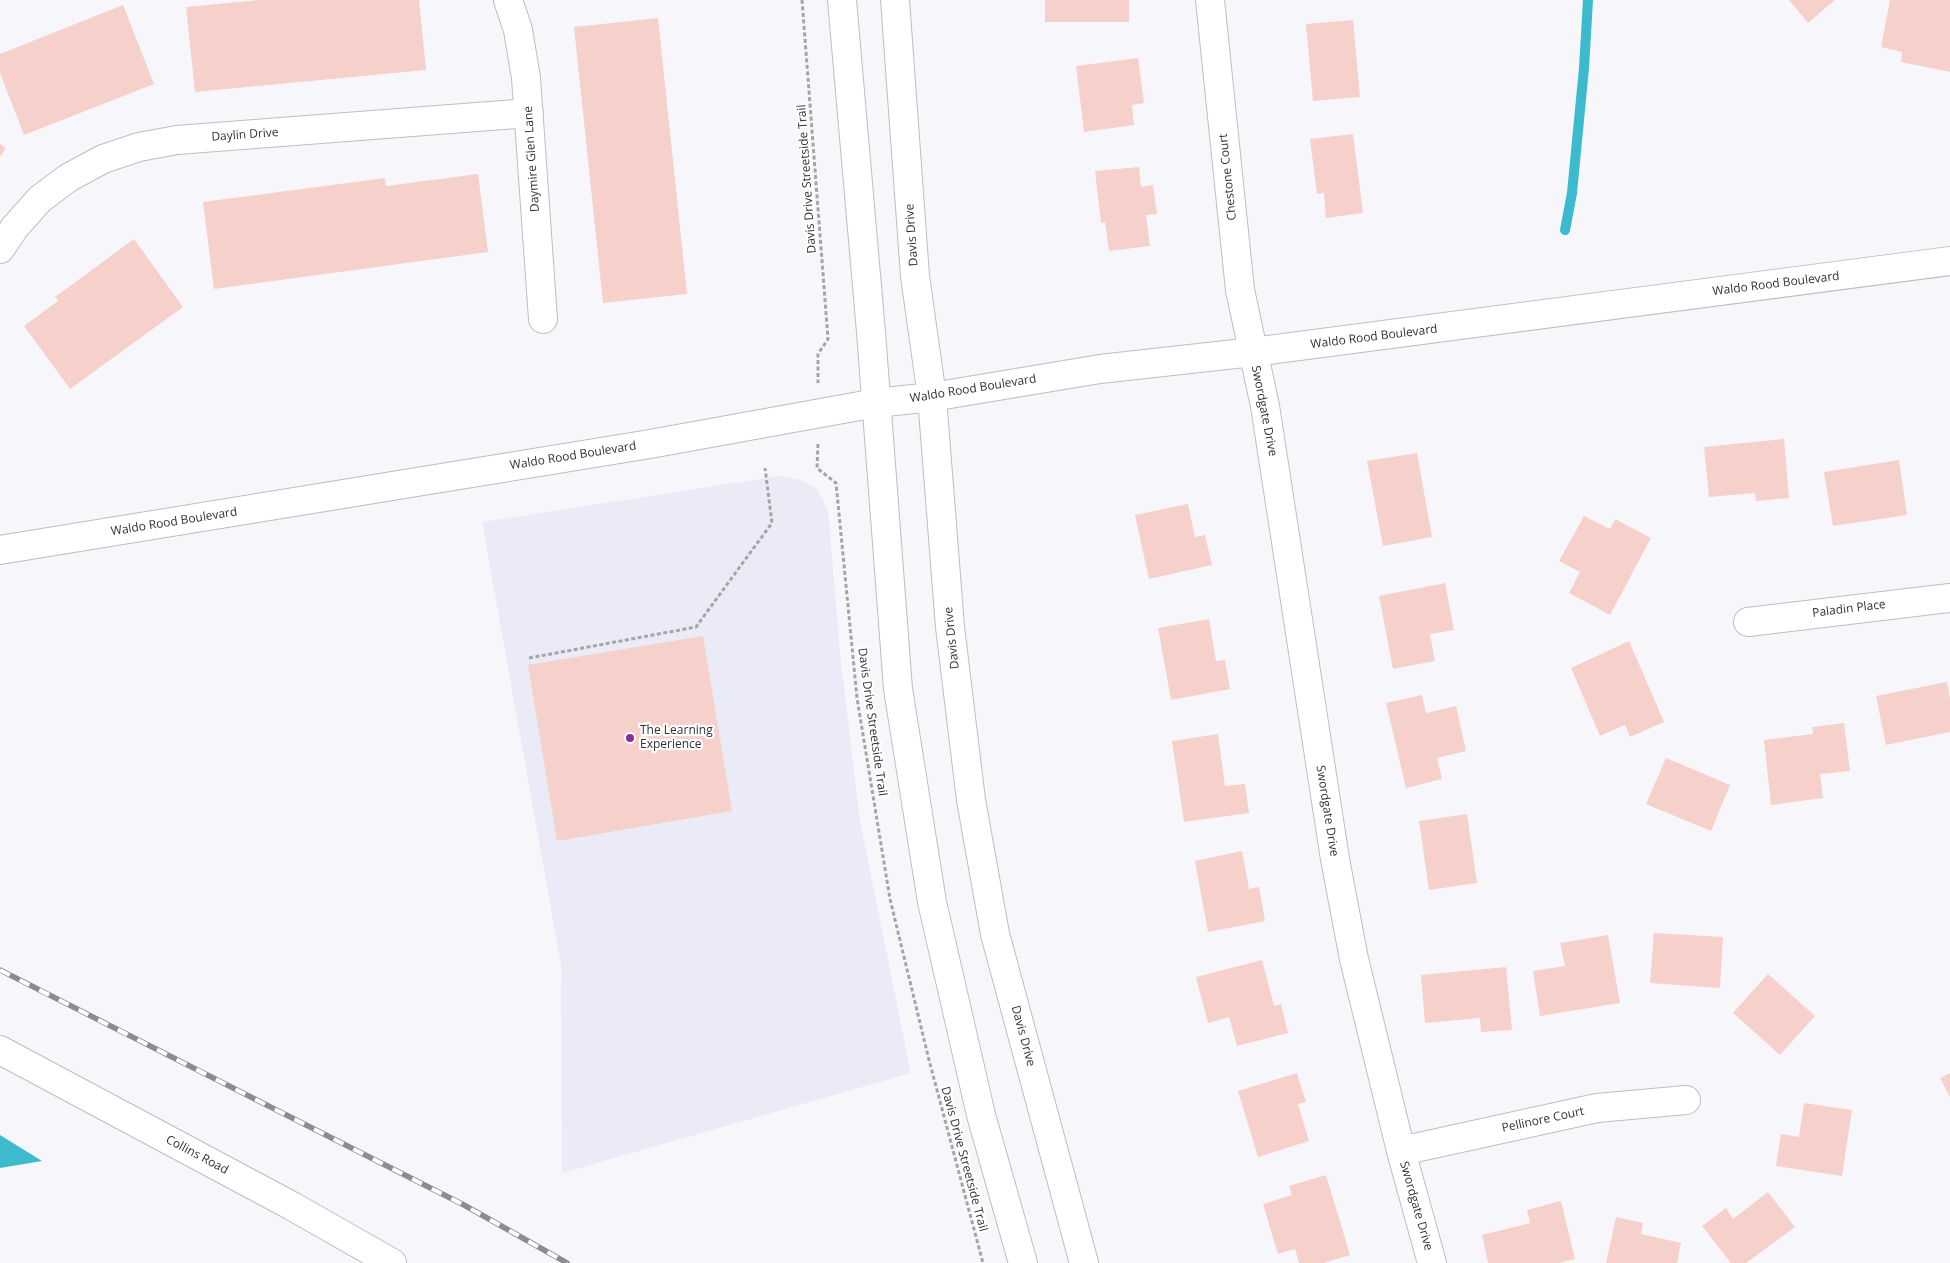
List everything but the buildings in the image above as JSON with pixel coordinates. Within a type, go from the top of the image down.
[{"type":"street","name":"Daymire Glen Lane","points":[[508,0],[518,30],[526,78],[543,320]]},
{"type":"street","points":[[842,0],[898,689],[932,902],[981,1115],[1023,1263]]},
{"type":"street","name":"Davis Drive","points":[[895,0],[915,276],[932,397],[950,627],[971,800],[995,934],[1084,1263]]},
{"type":"street","name":"Chestone Court","points":[[1210,0],[1240,290],[1253,352]]},
{"type":"street","name":"Daylin Drive","points":[[0,249],[15,227],[40,199],[68,178],[103,159],[139,147],[176,140],[529,113]]},
{"type":"street","name":"Waldo Rood Boulevard","points":[[0,550],[650,444],[876,403],[932,397],[1100,369],[1253,352],[1950,261]]},
{"type":"street","name":"Swordgate Drive","points":[[1253,352],[1266,416],[1335,859],[1354,959],[1400,1150],[1432,1263]]},
{"type":"street","name":"Paladin Place","points":[[1748,622],[1950,598]]},
{"type":"street","name":"Collins Road","points":[[0,1050],[292,1206],[392,1263]]},
{"type":"street","name":"Pellinore Court","points":[[1400,1150],[1597,1108],[1686,1100]]},
{"type":"path","name":"Davis Drive Streetside Trail","points":[[802,0],[828,339],[818,354]]},
{"type":"path","points":[[529,658],[696,627],[772,523],[765,468]]},
{"type":"path","name":"Davis Drive Streetside Trail","points":[[818,468],[836,483],[857,698],[890,899],[929,1060],[983,1263]]},
{"type":"shaded area","points":[[779,476],[798,479],[817,489],[828,510],[840,653],[860,821],[911,1073],[562,1173],[561,965],[482,522]]},
{"type":"water","points":[[0,1135],[42,1161],[0,1168]]},
{"type":"waterway","points":[[1565,230],[1572,193],[1584,68],[1588,0]]},
{"type":"railway","points":[[0,970],[464,1205],[567,1263]]},
{"type":"place","name":"The Learning Experience","points":[[630,738]]}]
